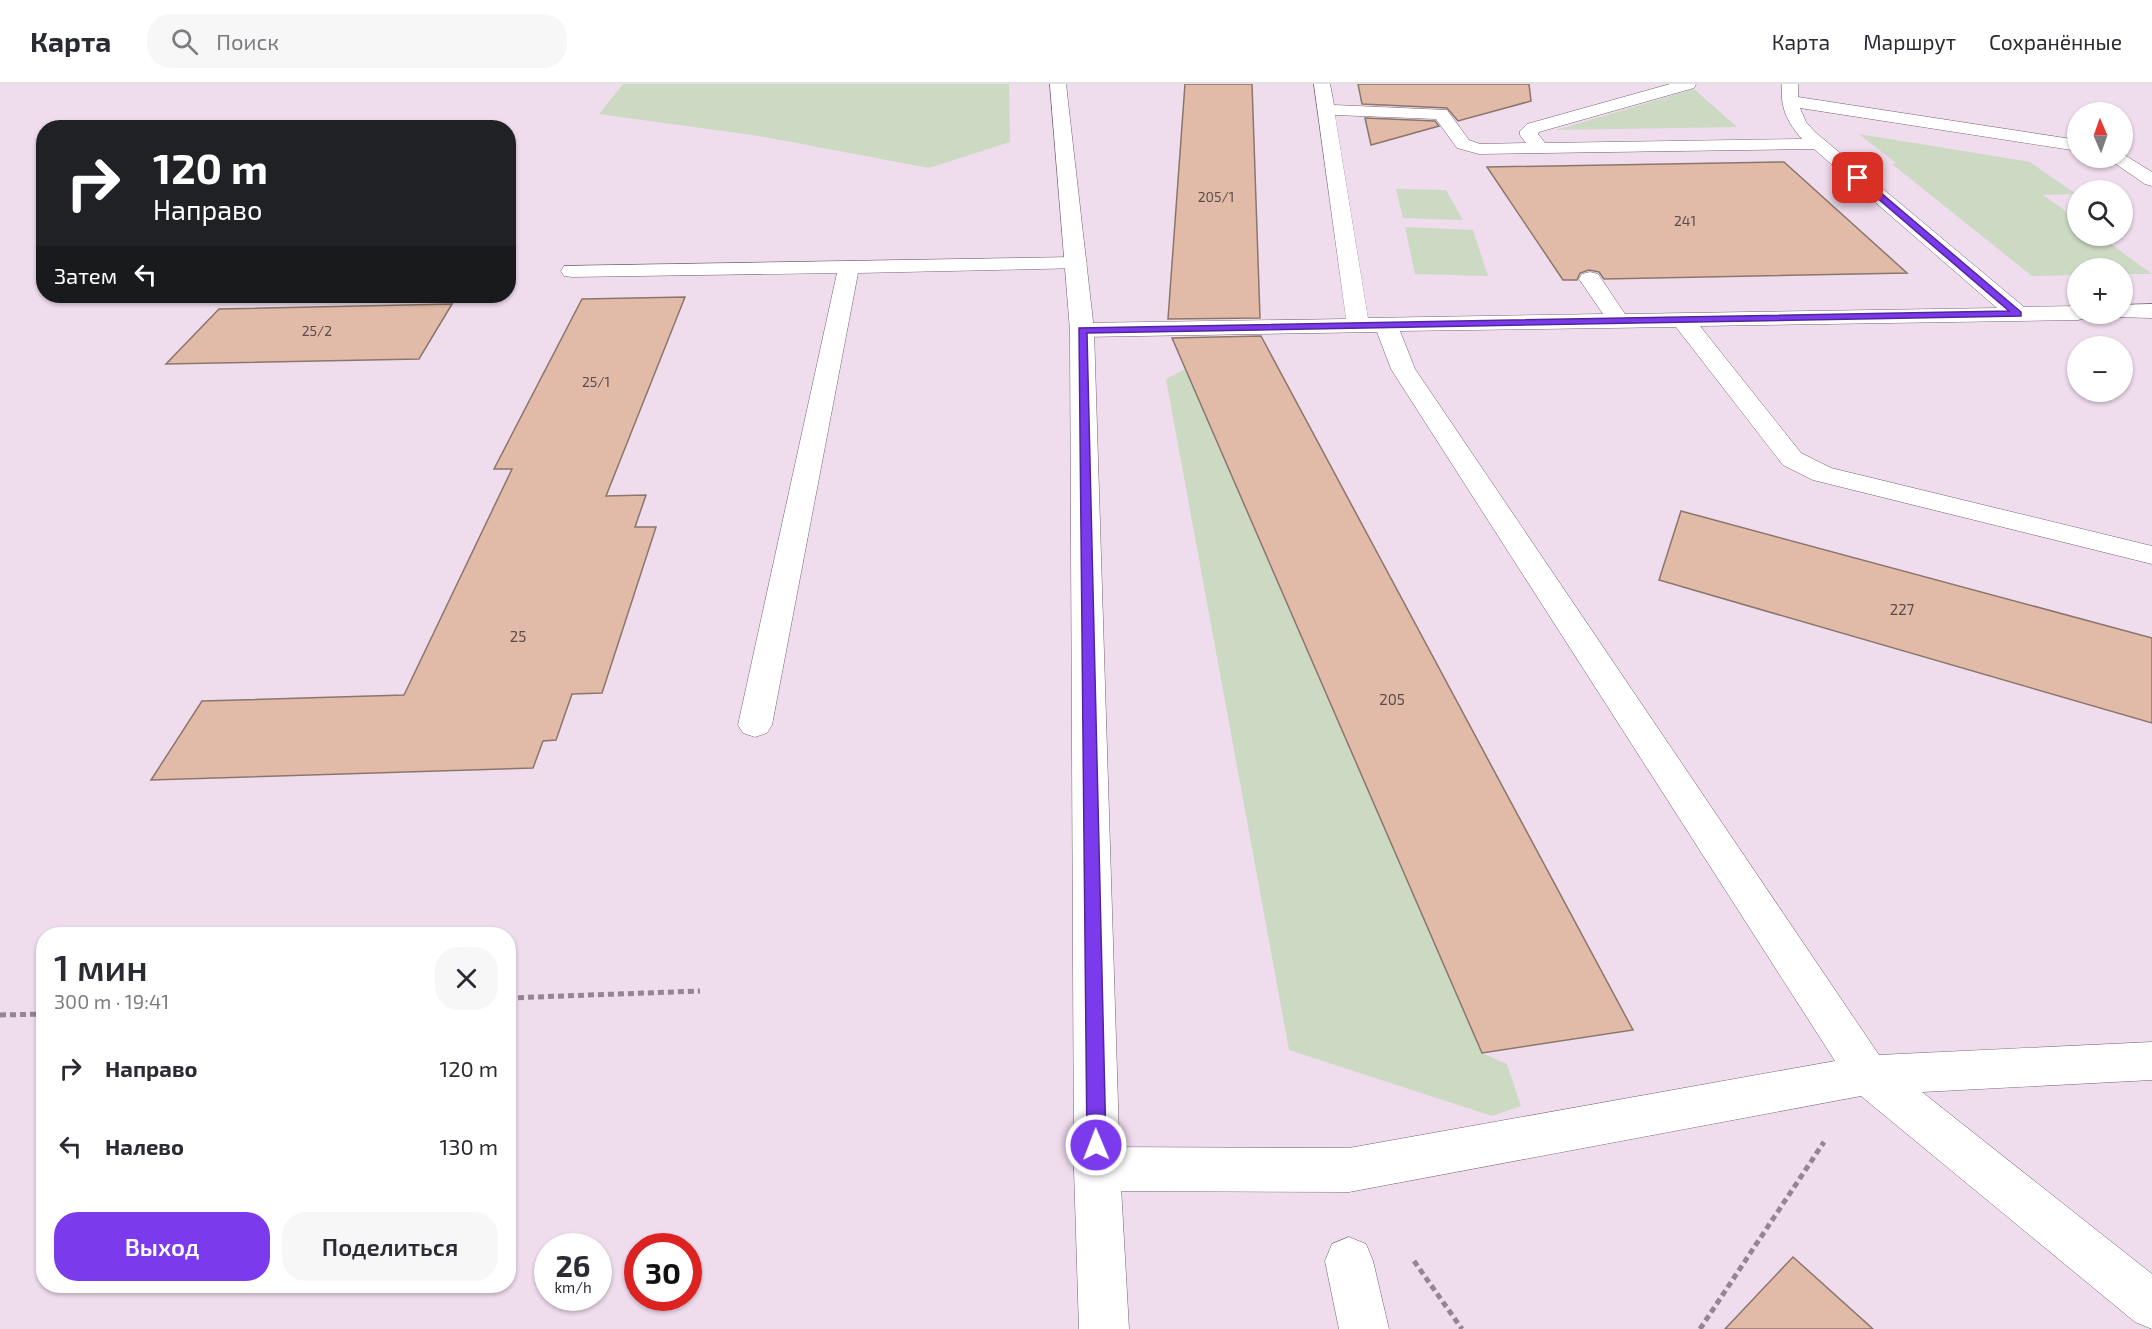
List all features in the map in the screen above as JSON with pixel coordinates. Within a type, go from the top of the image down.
[{"type":"street","points":[[1058,84],[1082,330],[1097,1169],[1104,1329]]},
{"type":"street","points":[[1322,84],[1372,325],[1868,1076],[2152,1305]]},
{"type":"street","points":[[1540,148],[1530,135],[1529,131],[1533,128],[1688,84]]},
{"type":"street","points":[[2018,314],[1818,144],[1800,126],[1792,112],[1789,92],[2067,144]]},
{"type":"street","points":[[1326,110],[1441,114],[1468,148],[1818,144]]},
{"type":"street","points":[[2132,168],[2152,180]]},
{"type":"street","points":[[572,271],[1076,263]]},
{"type":"street","points":[[755,725],[849,266]]},
{"type":"street","points":[[1590,279],[1619,321]]},
{"type":"street","points":[[2133,312],[2152,312]]},
{"type":"street","points":[[1082,330],[2067,313]]},
{"type":"street","points":[[1683,320],[1792,459],[1805,468],[2152,555]]},
{"type":"street","points":[[1097,1169],[1349,1170],[1868,1076],[2152,1061]]},
{"type":"street","points":[[1349,1261],[1364,1329]]},
{"type":"path","points":[[516,998],[700,991]]},
{"type":"path","points":[[0,1015],[36,1014]]},
{"type":"path","points":[[1700,1329],[1868,1076]]},
{"type":"green space","points":[[623,84],[1009,84],[1010,142],[929,168],[759,136],[599,114]]},
{"type":"green space","points":[[1694,89],[1737,127],[1556,130]]},
{"type":"green space","points":[[1859,134],[2030,162],[2067,188],[2067,194],[2043,195],[2067,212],[2067,246],[2114,246],[2130,258],[2067,258],[2067,275],[2032,276],[1892,164],[1896,163]]},
{"type":"green space","points":[[1396,189],[1446,190],[1463,220],[1403,218]]},
{"type":"green space","points":[[1405,227],[1473,230],[1488,276],[1415,274]]},
{"type":"green space","points":[[2133,260],[2152,274],[2133,274]]},
{"type":"green space","points":[[1185,369],[1482,1053],[1507,1064],[1521,1106],[1492,1116],[1289,1050],[1166,379]]},
{"type":"building","points":[[1185,84],[1252,84],[1260,318],[1168,319]]},
{"type":"building","points":[[1358,84],[1529,84],[1531,101],[1458,121],[1447,108],[1362,104]]},
{"type":"building","points":[[1365,118],[1435,121],[1439,126],[1371,145]]},
{"type":"building","points":[[1784,162],[1907,273],[1604,279],[1599,272],[1589,270],[1580,273],[1577,280],[1563,280],[1487,167]]},
{"type":"building","points":[[685,297],[606,496],[646,495],[635,527],[656,527],[602,693],[572,694],[556,740],[543,741],[533,768],[151,780],[202,701],[404,695],[512,469],[494,469],[582,299]]},
{"type":"building","points":[[452,304],[419,359],[166,364],[219,309]]},
{"type":"building","points":[[1261,336],[1633,1030],[1482,1053],[1172,338]]},
{"type":"building","points":[[1681,511],[2152,638],[2152,723],[1659,580]]},
{"type":"building","points":[[1793,1257],[1873,1329],[1725,1329]]},
{"type":"route","points":[[1096,1145],[1082,330],[2018,314],[1858,178]]}]
